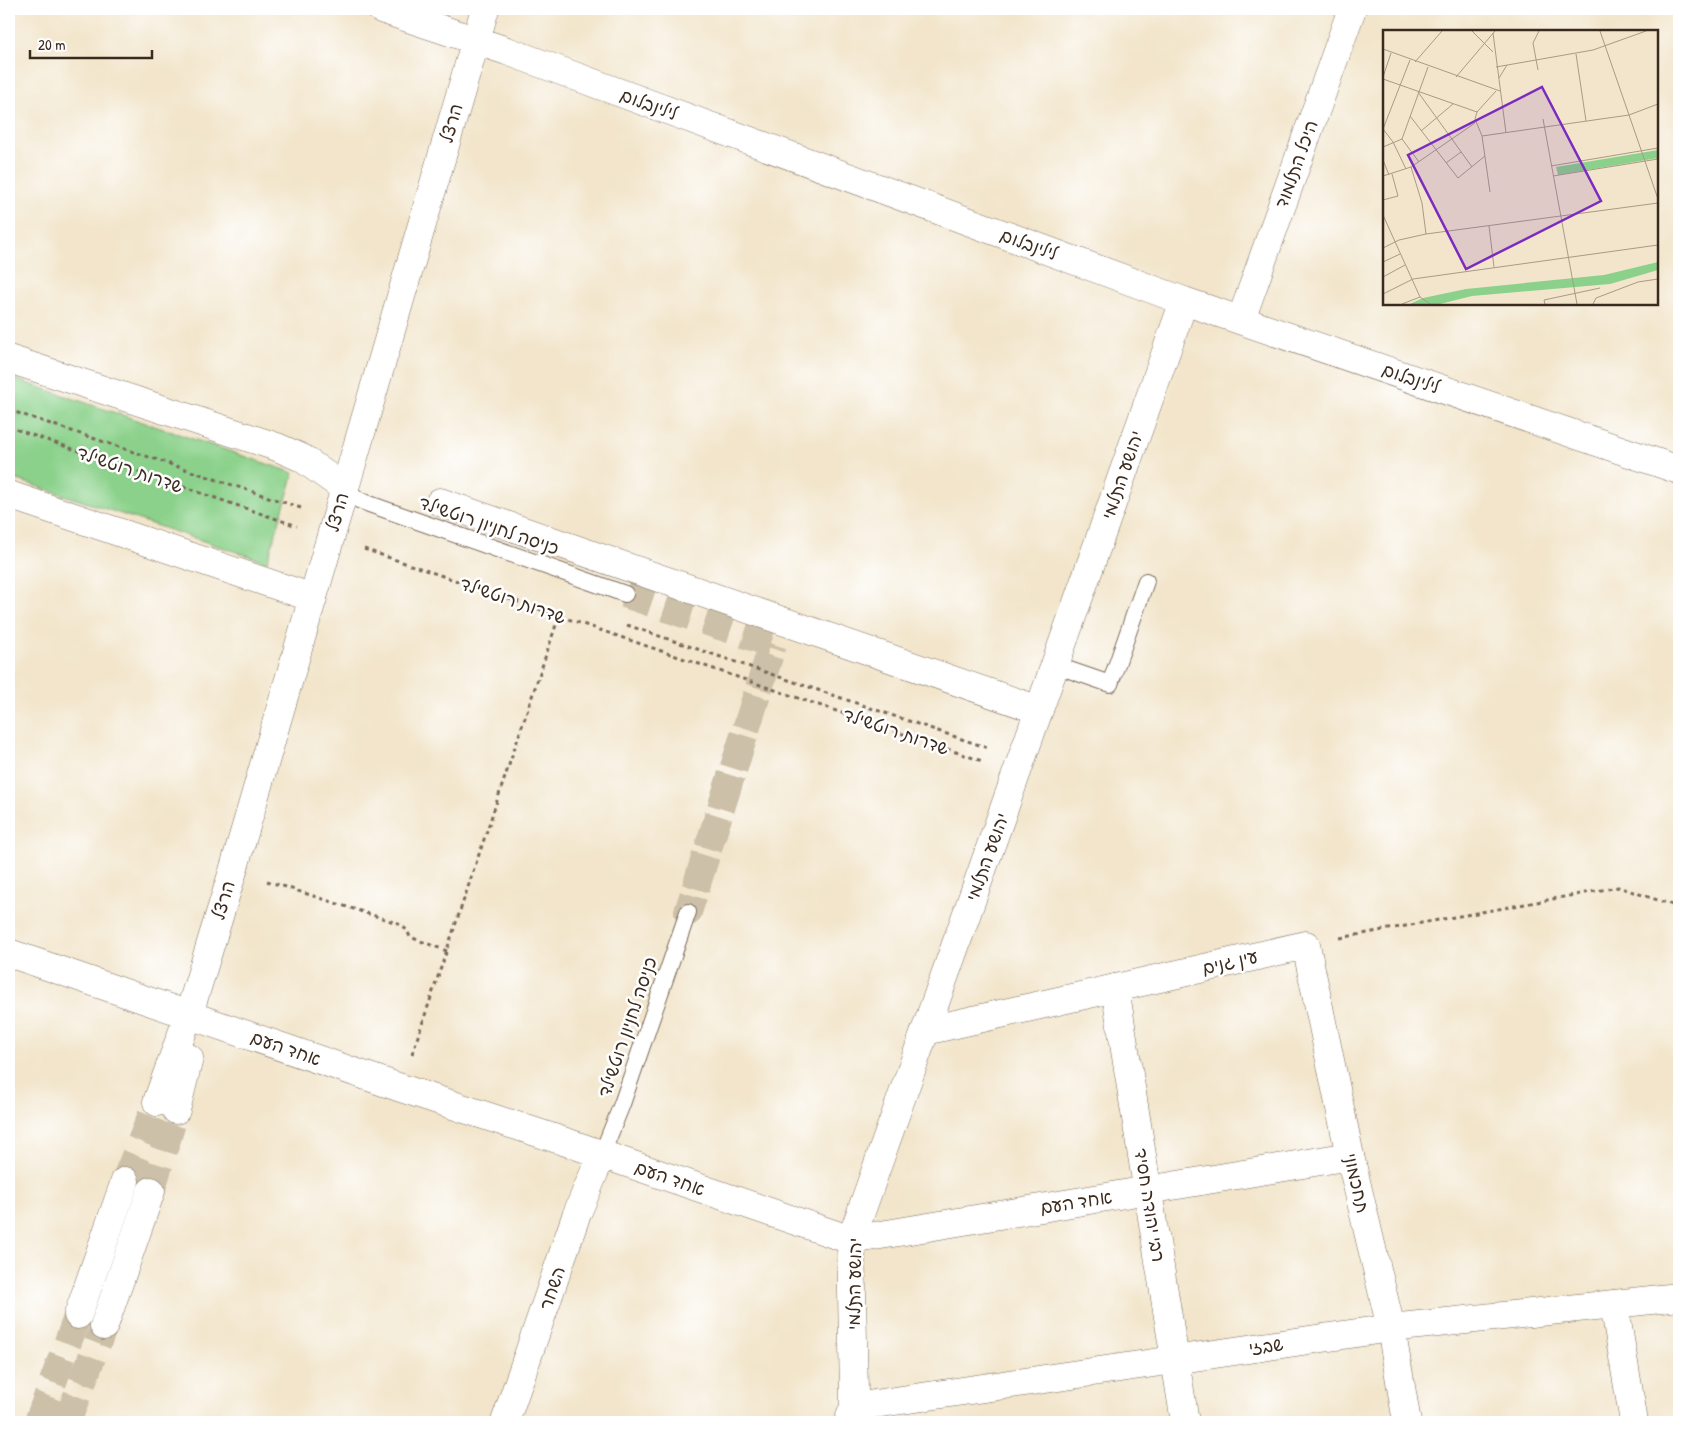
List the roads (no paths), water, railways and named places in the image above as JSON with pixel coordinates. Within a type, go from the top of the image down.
[{"type":"street","name":"לילינבלום","points":[[381,9],[476,41],[1184,301],[1679,470]]},
{"type":"street","name":"הרצל","points":[[167,1106],[190,1053],[189,1014],[485,9]]},
{"type":"street","name":"היכל התלמוד","points":[[1240,320],[1352,9]]},
{"type":"street","name":"יהושע התלמי","points":[[851,1414],[850,1240],[1184,301]]},
{"type":"street","points":[[9,359],[278,447],[302,458],[344,488]]},
{"type":"street","points":[[9,495],[313,598]]},
{"type":"street","points":[[440,502],[1039,710]]},
{"type":"street","name":"עין גנים","points":[[925,1031],[1306,944]]},
{"type":"street","name":"תחכמוני","points":[[1306,944],[1350,1156],[1391,1328],[1407,1422]]},
{"type":"street","name":"אחד העם","points":[[9,953],[850,1240],[1350,1156]]},
{"type":"street","name":"רבי יהודה חסיד","points":[[1115,988],[1185,1422]]},
{"type":"street","name":"השחר","points":[[505,1422],[576,1216],[602,1154]]},
{"type":"street","points":[[78,1315],[125,1181]]},
{"type":"street","points":[[104,1326],[151,1191]]},
{"type":"street","name":"שבזי","points":[[851,1414],[1175,1359],[1391,1328],[1679,1297]]},
{"type":"street","points":[[1614,1304],[1634,1422]]},
{"type":"lane","name":"כניסה לחניון רוטשילד","points":[[344,488],[359,500],[372,505],[625,594]]},
{"type":"lane","points":[[1057,660],[1110,684],[1146,582]]},
{"type":"lane","name":"כניסה לחניון רוטשילד","points":[[602,1154],[622,1104],[688,912]]},
{"type":"tunnel","points":[[625,594],[773,644],[688,912],[773,644]]},
{"type":"tunnel","points":[[125,1181],[157,1102]]},
{"type":"tunnel","points":[[151,1191],[176,1110]]},
{"type":"tunnel","points":[[38,1422],[78,1315]]},
{"type":"tunnel","points":[[67,1422],[104,1326]]}]
